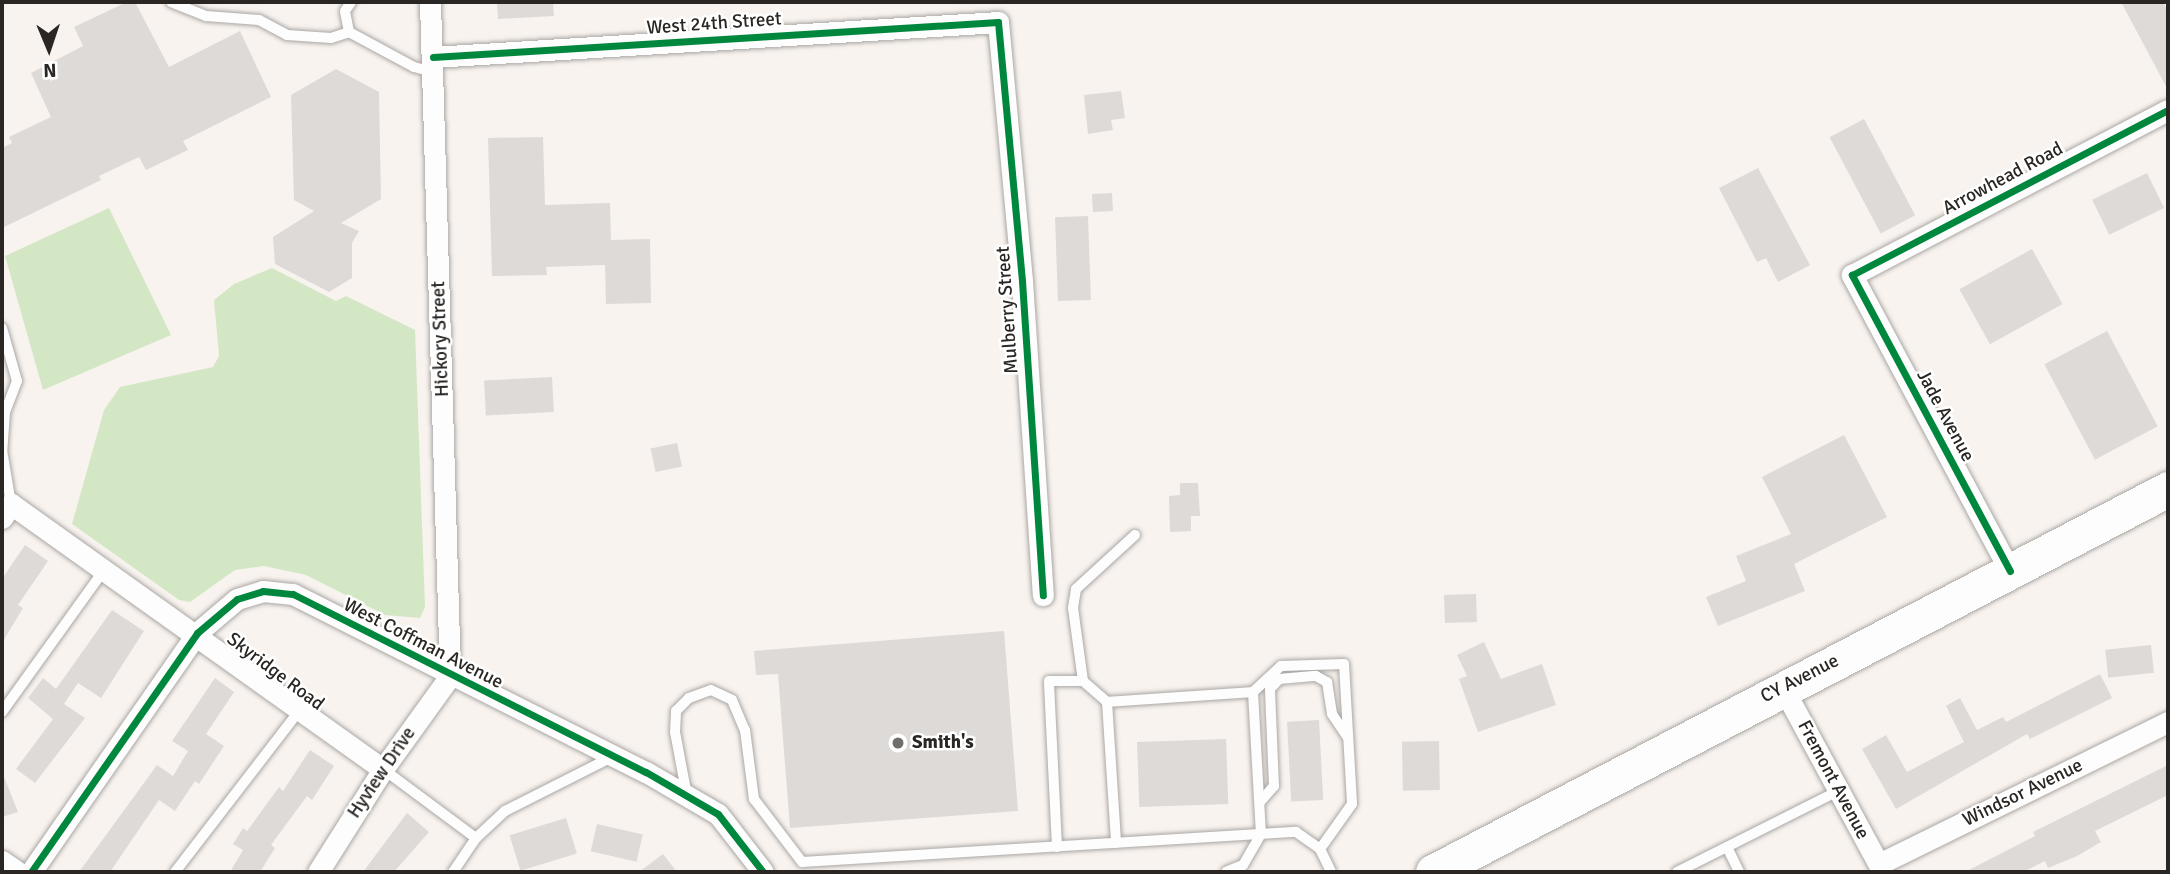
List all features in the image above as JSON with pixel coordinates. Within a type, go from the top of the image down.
[{"type":"main road","name":"CY Avenue","points":[[1433,872],[2168,489]]},
{"type":"street","name":"Hickory Street","points":[[430,2],[450,677]]},
{"type":"street","name":"West 24th Street","points":[[433,65],[998,22]]},
{"type":"street","name":"Mulberry Street","points":[[998,22],[1022,281],[1044,595]]},
{"type":"street","name":"Arrowhead Road","points":[[1852,275],[2168,110]]},
{"type":"street","name":"Jade Avenue","points":[[1852,275],[2010,571]]},
{"type":"street","name":"Skyridge Road","points":[[5,507],[197,633],[299,711],[383,769]]},
{"type":"street","name":"West Coffman Avenue","points":[[32,872],[197,633],[237,599],[263,591],[293,594],[450,677],[614,756],[687,796],[718,814],[763,872]]},
{"type":"street","name":"Hyview Drive","points":[[318,872],[383,769],[450,677]]},
{"type":"street","name":"Fremont Avenue","points":[[1783,688],[1881,868]]},
{"type":"street","name":"Windsor Avenue","points":[[1881,868],[2168,722]]},
{"type":"street","points":[[2,861],[18,872]]},
{"type":"lane","points":[[171,2],[206,16],[259,20],[287,36],[331,38],[349,32],[414,67],[433,65]]},
{"type":"lane","points":[[349,32],[345,11],[352,2]]},
{"type":"lane","points":[[2,328],[17,381],[5,412],[2,451],[5,507]]},
{"type":"lane","points":[[1135,535],[1076,589],[1073,608],[1083,681],[1107,702],[1253,692],[1281,666],[1344,664],[1352,804],[1320,849]]},
{"type":"lane","points":[[2,712],[104,570]]},
{"type":"lane","points":[[1260,802],[1274,786],[1270,689],[1279,679],[1316,676],[1327,682],[1332,714],[1348,738]]},
{"type":"lane","points":[[1057,847],[1049,681],[1083,681]]},
{"type":"lane","points":[[687,796],[675,732],[676,711],[689,698],[711,690],[732,700],[745,730],[754,799],[810,872]]},
{"type":"lane","points":[[1226,872],[1243,865],[1261,834],[1253,692]]},
{"type":"lane","points":[[1107,702],[1116,843]]},
{"type":"lane","points":[[175,872],[299,711]]},
{"type":"lane","points":[[453,872],[476,838],[505,811],[614,756]]},
{"type":"lane","points":[[383,769],[476,838]]},
{"type":"lane","points":[[1677,872],[1838,791]]},
{"type":"lane","points":[[802,862],[1296,832],[1320,849],[1331,872]]},
{"type":"lane","points":[[1727,847],[1740,872]]},
{"type":"green space","points":[[109,208],[171,335],[43,390],[5,256]]},
{"type":"green space","points":[[272,268],[336,301],[346,296],[415,330],[425,607],[420,618],[385,615],[306,575],[264,566],[235,570],[190,602],[179,600],[72,524],[104,410],[120,387],[213,367],[219,356],[214,300],[234,284]]},
{"type":"building","points":[[127,2],[135,2],[169,67],[240,31],[271,97],[183,141],[188,150],[146,170],[139,157],[99,176],[101,180],[2,228],[2,148],[12,143],[9,137],[51,117],[31,73],[83,46],[74,27]]},
{"type":"building","points":[[497,2],[553,2],[554,16],[498,19]]},
{"type":"building","points":[[2121,2],[2163,2],[2168,11],[2168,90]]},
{"type":"building","points":[[336,69],[379,92],[381,199],[341,223],[359,231],[352,243],[352,278],[329,292],[275,264],[273,237],[314,211],[294,200],[291,95]]},
{"type":"building","points":[[1121,91],[1125,118],[1111,120],[1113,130],[1088,134],[1084,95]]},
{"type":"building","points":[[1864,119],[1915,215],[1881,234],[1830,137]]},
{"type":"building","points":[[543,137],[545,205],[610,203],[611,240],[650,239],[651,303],[606,304],[605,265],[546,267],[547,275],[492,276],[488,138]]},
{"type":"building","points":[[1758,168],[1810,265],[1778,282],[1766,258],[1757,262],[1719,188]]},
{"type":"building","points":[[2147,173],[2164,208],[2109,235],[2092,200]]},
{"type":"building","points":[[1112,193],[1113,211],[1093,212],[1092,194]]},
{"type":"building","points":[[1088,216],[1091,300],[1058,301],[1055,217]]},
{"type":"building","points":[[2032,249],[2063,304],[1990,344],[1959,289]]},
{"type":"building","points":[[2107,331],[2158,426],[2095,460],[2044,364]]},
{"type":"building","points":[[552,377],[554,412],[486,416],[484,381]]},
{"type":"building","points":[[1844,435],[1887,517],[1794,564],[1805,591],[1718,626],[1706,597],[1746,581],[1736,556],[1791,534],[1762,477]]},
{"type":"building","points":[[677,443],[682,466],[656,472],[651,449]]},
{"type":"building","points":[[1180,483],[1198,483],[1200,516],[1191,516],[1191,531],[1170,532],[1169,496],[1180,495]]},
{"type":"building","points":[[25,545],[48,561],[18,605],[23,608],[2,643],[2,579]]},
{"type":"building","points":[[1476,594],[1477,622],[1445,623],[1444,595]]},
{"type":"building","points":[[112,610],[144,631],[101,698],[78,683],[64,704],[85,718],[35,783],[16,769],[53,719],[28,698],[43,678],[56,689]]},
{"type":"building","name":"Smith's","points":[[1004,631],[1018,811],[790,828],[778,674],[756,675],[754,651]]},
{"type":"building","points":[[1484,642],[1501,679],[1542,664],[1556,705],[1478,732],[1459,679],[1467,676],[1457,655]]},
{"type":"building","points":[[2151,645],[2154,673],[2108,678],[2105,650]]},
{"type":"building","points":[[2100,674],[2112,698],[2030,739],[2027,734],[1896,809],[1862,749],[1886,735],[1907,772],[1964,742],[1946,706],[1960,698],[1977,730],[2003,717],[2006,722]]},
{"type":"building","points":[[215,678],[234,692],[206,734],[224,746],[199,784],[195,781],[175,811],[159,800],[110,872],[79,872],[157,765],[173,776],[188,751],[172,741]]},
{"type":"building","points":[[1319,720],[1323,800],[1291,802],[1287,722]]},
{"type":"building","points":[[1226,739],[1228,804],[1139,807],[1137,742]]},
{"type":"building","points":[[1439,741],[1440,790],[1403,791],[1402,742]]},
{"type":"building","points":[[310,750],[334,766],[312,800],[307,796],[271,845],[275,848],[260,872],[230,872],[243,850],[233,844],[243,828],[247,831],[279,787],[283,791]]},
{"type":"building","points":[[2168,765],[2168,795],[2095,831],[2101,842],[2077,856],[2048,868],[2045,861],[2023,872],[1965,872],[2035,836],[2033,832]]},
{"type":"building","points":[[2,772],[18,812],[2,817]]},
{"type":"building","points":[[407,813],[429,832],[394,872],[363,872]]},
{"type":"building","points":[[566,818],[577,853],[520,871],[510,835]]},
{"type":"building","points":[[597,824],[643,835],[636,862],[591,851]]},
{"type":"building","points":[[663,854],[677,872],[639,872]]},
{"type":"cycle path","points":[[433,57],[998,22],[1022,281],[1043,595]]},
{"type":"cycle path","points":[[2010,571],[1852,275],[2168,110]]},
{"type":"cycle path","points":[[31,872],[197,633],[237,599],[263,591],[293,594],[646,772],[718,814],[763,872]]},
{"type":"place","name":"Smith's","points":[[898,743]]}]
